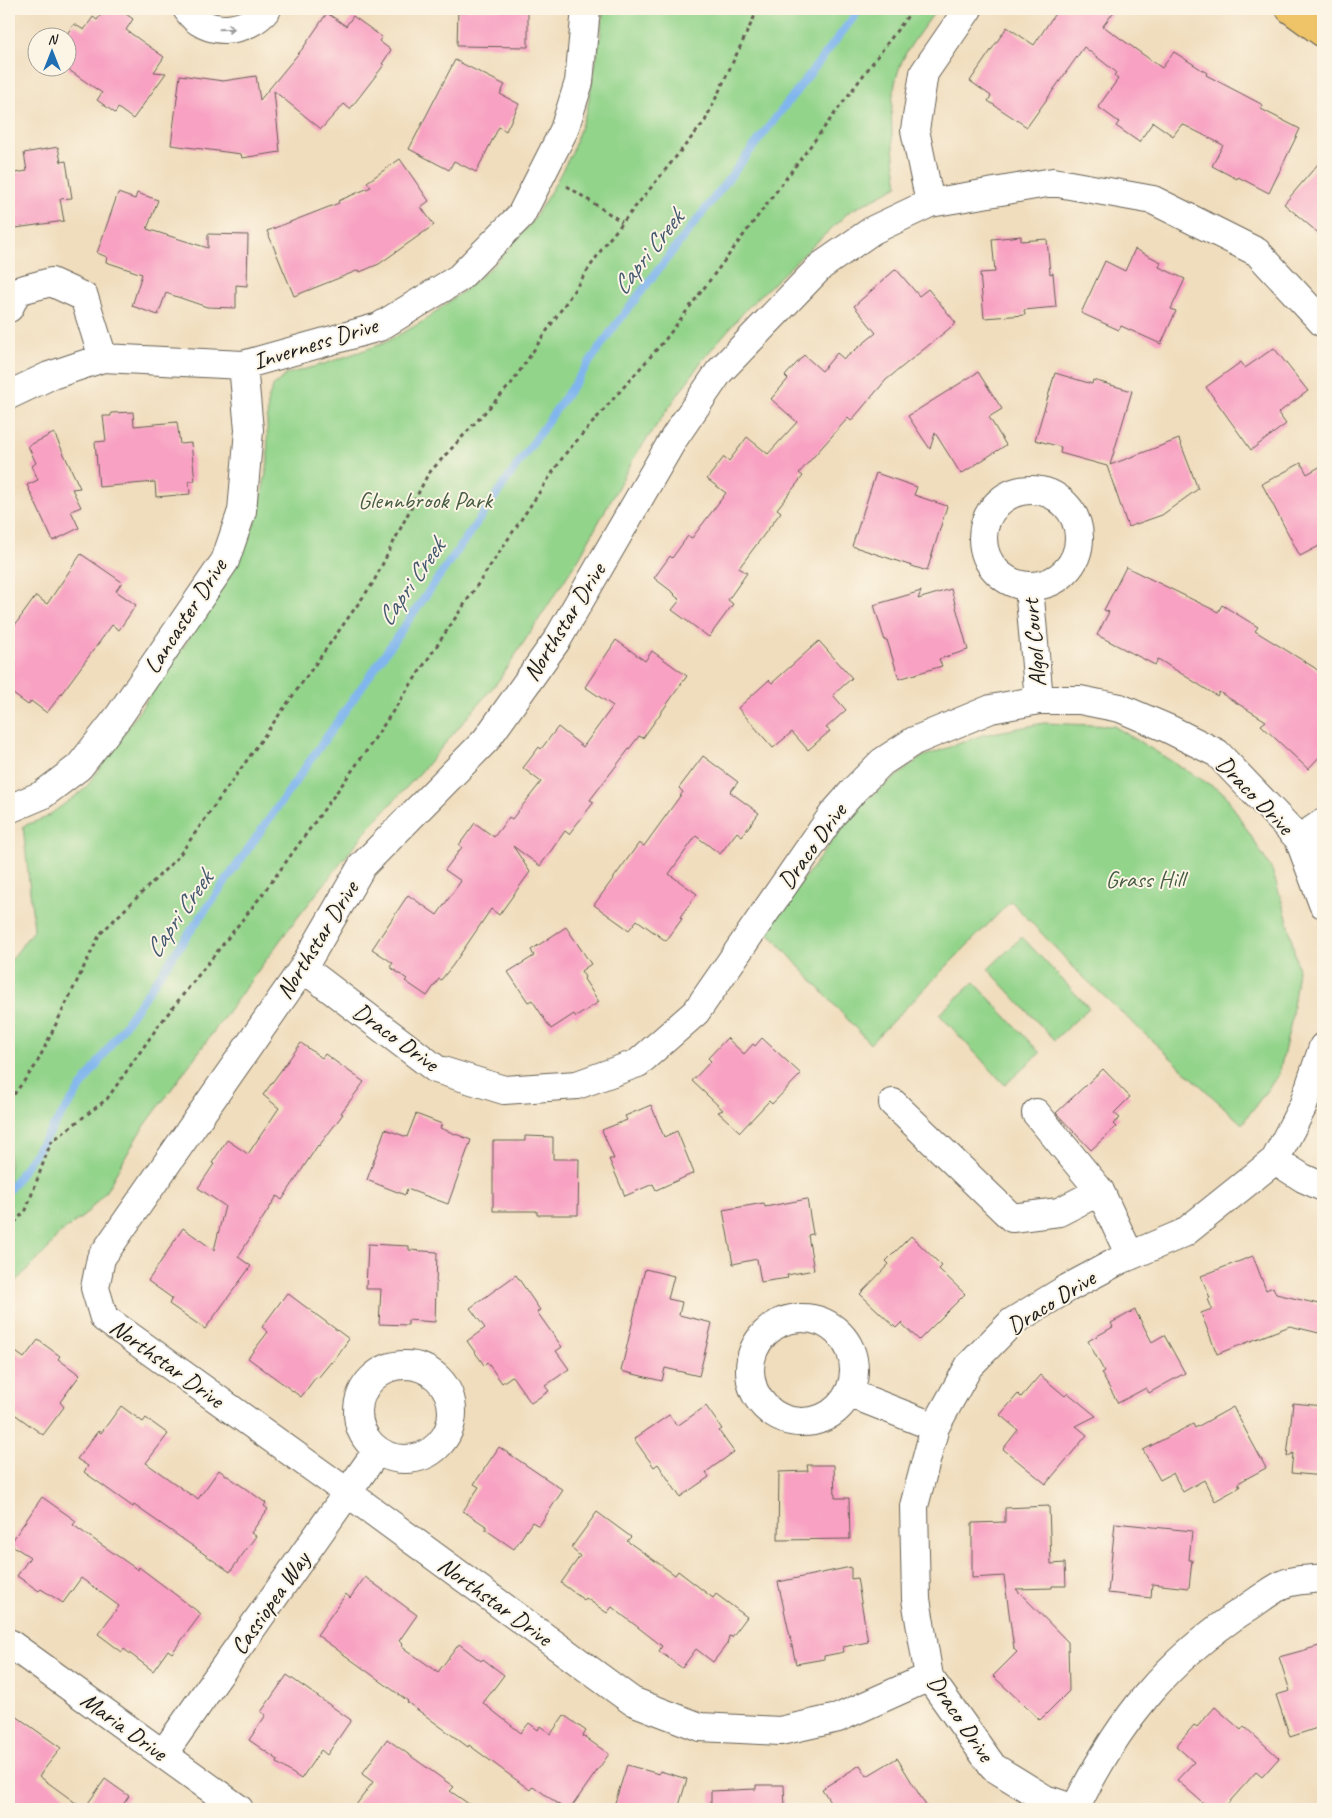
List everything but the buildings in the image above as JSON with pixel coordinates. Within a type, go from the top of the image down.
[{"type":"main road","points":[[1290,9],[1323,33]]},
{"type":"street","points":[[187,9],[202,23],[216,29],[232,29],[248,25],[267,9]]},
{"type":"street","name":"Inverness Drive","points":[[9,395],[50,376],[104,358],[243,365],[378,327],[459,278],[521,215],[564,130],[579,82],[586,9]]},
{"type":"street","points":[[930,203],[915,130],[924,73],[968,9]]},
{"type":"street","name":"Northstar Drive","points":[[929,1677],[838,1718],[780,1731],[700,1727],[632,1701],[348,1493],[104,1318],[95,1288],[101,1258],[303,968],[362,866],[486,740],[557,640],[674,438],[719,372],[821,266],[873,230],[930,203],[1053,182],[1153,200],[1257,252],[1323,323]]},
{"type":"street","points":[[9,308],[18,291],[51,282],[84,297],[104,358]]},
{"type":"street","name":"Lancaster Drive","points":[[9,809],[42,795],[79,767],[119,716],[225,561],[242,511],[249,430],[243,365]]},
{"type":"street","name":"Algol Court","points":[[1029,586],[1039,700]]},
{"type":"street","name":"Draco Drive","points":[[303,968],[436,1069],[504,1090],[577,1085],[638,1063],[696,1012],[833,814],[882,762],[914,741],[990,709],[1039,700],[1080,700],[1120,708],[1169,729],[1217,753],[1299,839],[1323,904]]},
{"type":"street","points":[[1299,839],[1323,823]]},
{"type":"street","name":"Draco Drive","points":[[1075,1809],[1045,1800],[993,1767],[929,1677],[916,1599],[914,1506],[935,1427],[969,1366],[1012,1322],[1068,1288],[1130,1256],[1184,1233],[1275,1160],[1302,1106],[1323,1047]]},
{"type":"street","points":[[893,1103],[1012,1218],[1059,1212],[1100,1191]]},
{"type":"street","points":[[1036,1113],[1100,1191],[1130,1256]]},
{"type":"street","points":[[1275,1160],[1302,1178],[1323,1187]]},
{"type":"street","points":[[849,1393],[935,1427]]},
{"type":"street","name":"Cassiopea Way","points":[[163,1754],[377,1451]]},
{"type":"street","points":[[1075,1809],[1106,1750],[1140,1702],[1180,1659],[1218,1626],[1283,1584],[1323,1578]]},
{"type":"street","name":"Maria Drive","points":[[9,1643],[239,1809]]},
{"type":"path","points":[[9,1101],[36,1065],[100,934],[178,856],[372,583],[428,474],[512,384],[606,243],[705,121],[758,9]]},
{"type":"path","points":[[9,1229],[26,1210],[51,1142],[107,1099],[159,1025],[262,895],[367,750],[565,454],[665,340],[913,9]]},
{"type":"path","points":[[544,170],[622,222]]},
{"type":"green space","name":"Glennbrook Park","points":[[606,9],[937,9],[906,53],[895,85],[892,102],[892,136],[898,186],[850,211],[749,306],[703,359],[635,456],[579,558],[499,680],[419,774],[371,825],[287,931],[138,1135],[106,1191],[85,1215],[59,1234],[48,1249],[9,1288],[9,963],[34,929],[23,826],[45,818],[85,789],[181,651],[234,570],[258,516],[268,461],[268,399],[274,385],[287,374],[324,364],[382,344],[424,321],[471,285],[497,262],[532,222],[572,152],[587,109],[603,15]]},
{"type":"green space","name":"Grass Hill","points":[[1044,723],[1114,726],[1225,794],[1272,870],[1288,921],[1298,970],[1291,1022],[1279,1074],[1242,1124],[1079,973],[1011,901],[870,1044],[766,930],[858,806],[922,757],[983,735]]},
{"type":"green space","points":[[1022,937],[1089,1008],[1054,1040],[988,969]]},
{"type":"green space","points":[[974,982],[1040,1053],[1005,1085],[939,1014]]},
{"type":"waterway","name":"Capri Creek","points":[[9,1190],[614,327],[860,9]]}]
